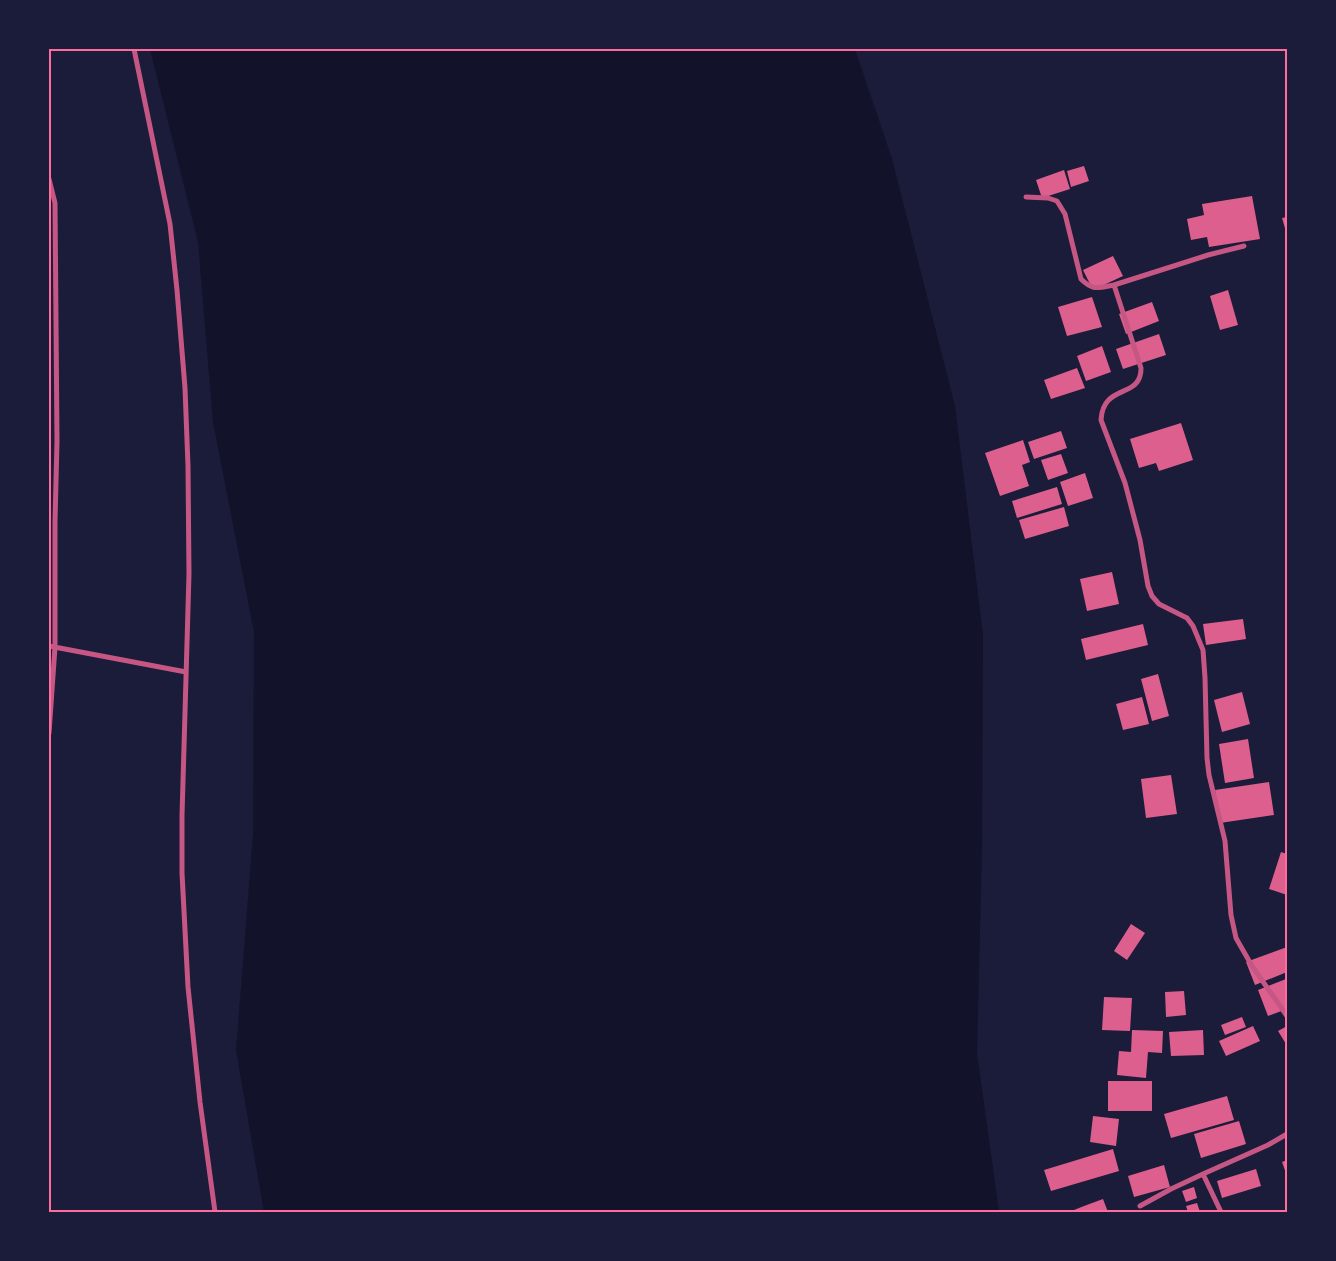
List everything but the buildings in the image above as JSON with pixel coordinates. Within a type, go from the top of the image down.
[{"type":"street","points":[[134,49],[169,216],[185,388],[189,574],[182,873],[188,987],[200,1102],[215,1212]]},
{"type":"street","points":[[49,178],[55,203],[57,431],[49,733]]},
{"type":"street","points":[[1026,197],[1048,198],[1057,202],[1065,214],[1081,279],[1088,286],[1099,288],[1114,285],[1208,255],[1244,246]]},
{"type":"street","points":[[1114,285],[1142,368],[1137,382],[1127,390],[1111,397],[1105,404],[1101,420],[1125,484],[1140,540],[1148,586],[1152,596],[1159,604],[1187,618],[1193,626],[1203,650],[1207,758],[1209,775],[1225,841],[1236,938],[1252,966],[1287,1016]]},
{"type":"street","points":[[52,646],[186,672]]},
{"type":"street","points":[[1140,1206],[1170,1189],[1268,1145],[1287,1134]]},
{"type":"street","points":[[1203,1174],[1221,1212]]},
{"type":"shaded area","points":[[150,49],[855,49],[892,159],[955,406],[983,635],[982,846],[977,1053],[999,1212],[264,1212],[236,1050],[253,835],[254,632],[213,422],[198,242]]}]
